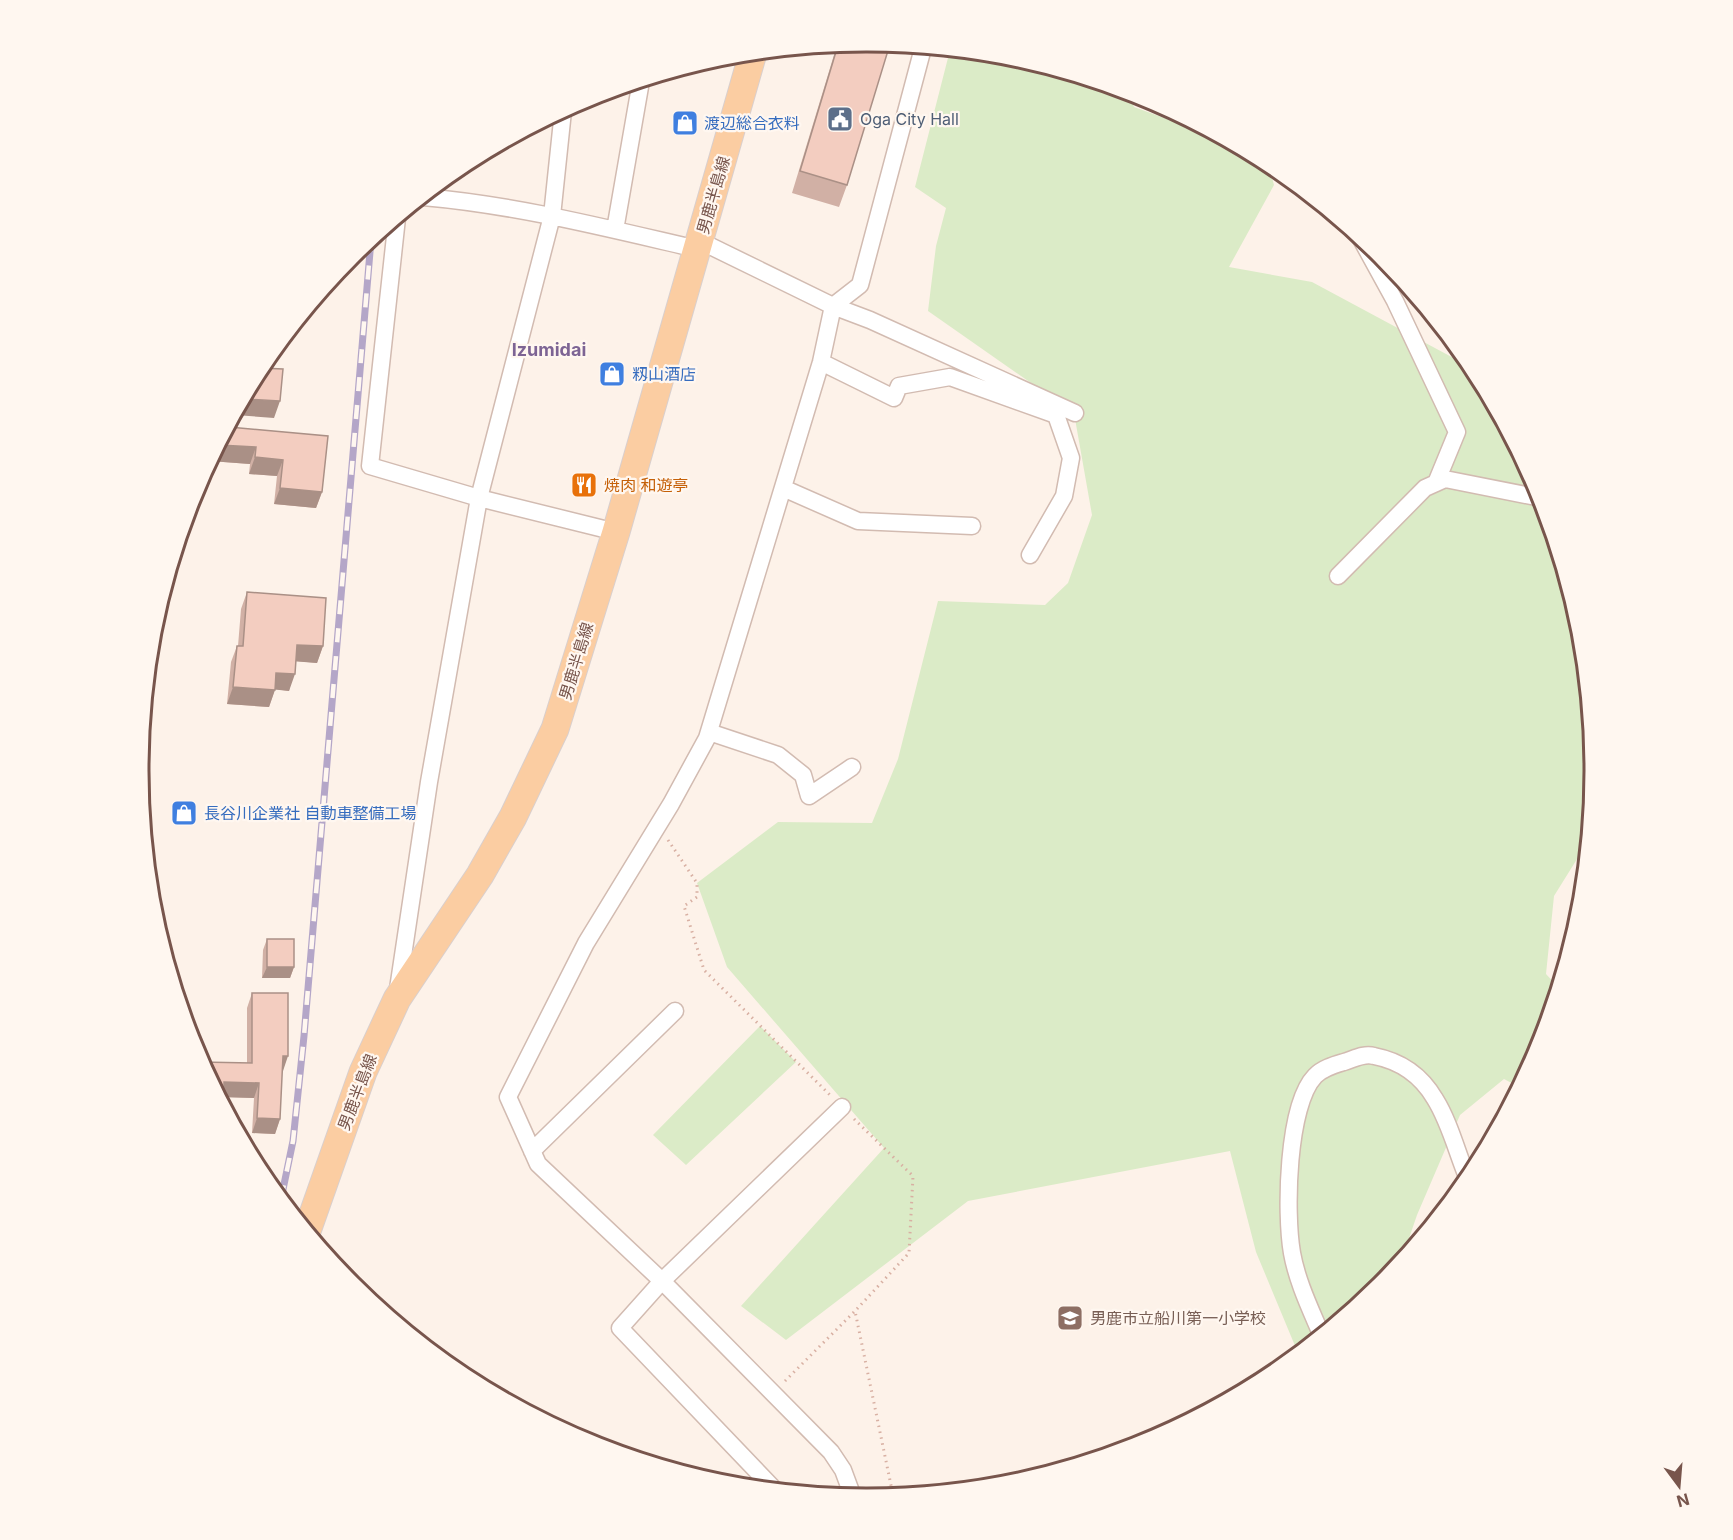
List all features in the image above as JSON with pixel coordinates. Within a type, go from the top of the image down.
[{"type":"main road","name":"男鹿半島線","points":[[311,1223],[363,1072],[397,999],[480,875],[513,817],[555,729],[616,532],[750,62]]},
{"type":"street","points":[[849,1487],[843,1470],[831,1452],[662,1281],[538,1164],[508,1096],[586,943],[658,825],[709,732],[821,362],[833,306],[860,285],[911,83],[921,55]]},
{"type":"street","points":[[615,230],[639,90]]},
{"type":"street","points":[[397,999],[429,782],[479,498],[552,216],[562,120]]},
{"type":"street","points":[[434,198],[475,201],[698,245],[1074,413]]},
{"type":"street","points":[[396,229],[370,466],[479,498],[616,532]]},
{"type":"street","points":[[1374,263],[1395,301],[1457,432],[1436,483]]},
{"type":"street","points":[[821,362],[894,398],[899,386],[950,377],[1056,415],[1071,458],[1064,496],[1030,555]]},
{"type":"street","points":[[1338,576],[1425,488],[1445,479],[1529,496]]},
{"type":"street","points":[[783,488],[858,521],[972,526]]},
{"type":"street","points":[[709,732],[778,755],[803,775],[809,796],[852,767]]},
{"type":"street","points":[[532,1151],[675,1011]]},
{"type":"street","points":[[1318,1327],[1306,1299],[1292,1254],[1290,1225],[1293,1124],[1315,1076],[1328,1067],[1368,1054],[1392,1059],[1411,1070],[1435,1098],[1464,1168]]},
{"type":"street","points":[[765,1480],[620,1328],[662,1281],[842,1107]]},
{"type":"path","points":[[658,825],[697,883],[697,897],[684,906],[704,970],[913,1176],[909,1253],[774,1393]]},
{"type":"path","points":[[855,1311],[891,1487]]},
{"type":"green space","points":[[948,58],[1006,66],[1052,77],[1133,104],[1134,107],[1184,126],[1272,178],[1274,185],[1229,267],[1312,282],[1454,358],[1488,411],[1510,453],[1546,539],[1560,584],[1578,676],[1584,770],[1579,856],[1554,896],[1546,974],[1552,981],[1546,1001],[1512,1083],[1504,1079],[1460,1115],[1408,1240],[1340,1309],[1295,1345],[1256,1252],[1230,1151],[968,1201],[786,1340],[741,1306],[884,1148],[727,967],[697,883],[778,822],[872,823],[898,759],[938,601],[1045,605],[1068,583],[1092,515],[1074,413],[928,311],[936,246],[946,208],[915,187]]},
{"type":"green space","points":[[760,1026],[796,1062],[686,1165],[653,1135]]},
{"type":"building","name":"Oga City Hall","points":[[835,53],[887,53],[847,185],[800,171]]},
{"type":"building","points":[[272,369],[283,369],[280,401],[252,399]]},
{"type":"building","points":[[236,428],[328,436],[322,492],[280,488],[283,460],[255,457],[256,447],[227,445]]},
{"type":"building","points":[[247,592],[326,598],[323,646],[297,645],[295,674],[276,673],[275,690],[233,687],[237,646],[243,646]]},
{"type":"building","points":[[267,939],[294,939],[294,967],[267,967]]},
{"type":"building","points":[[252,993],[288,993],[288,1056],[283,1056],[280,1119],[257,1118],[259,1083],[224,1082],[224,1089],[212,1062],[252,1063]]},
{"type":"railway","points":[[283,1188],[293,1141],[304,1036],[370,253]]},
{"type":"place","name":"Oga City Hall","points":[[840,119]]},
{"type":"place","name":"渡辺総合衣料","points":[[685,123]]},
{"type":"place","name":"籾山酒店","points":[[612,374]]},
{"type":"place","name":"焼肉 和遊亭","points":[[584,485]]},
{"type":"place","name":"長谷川企業社 自動車整備工場","points":[[184,813]]},
{"type":"place","name":"男鹿市立船川第一小学校","points":[[1070,1318]]},
{"type":"district","name":"Izumidai","points":[[549,350]]}]
